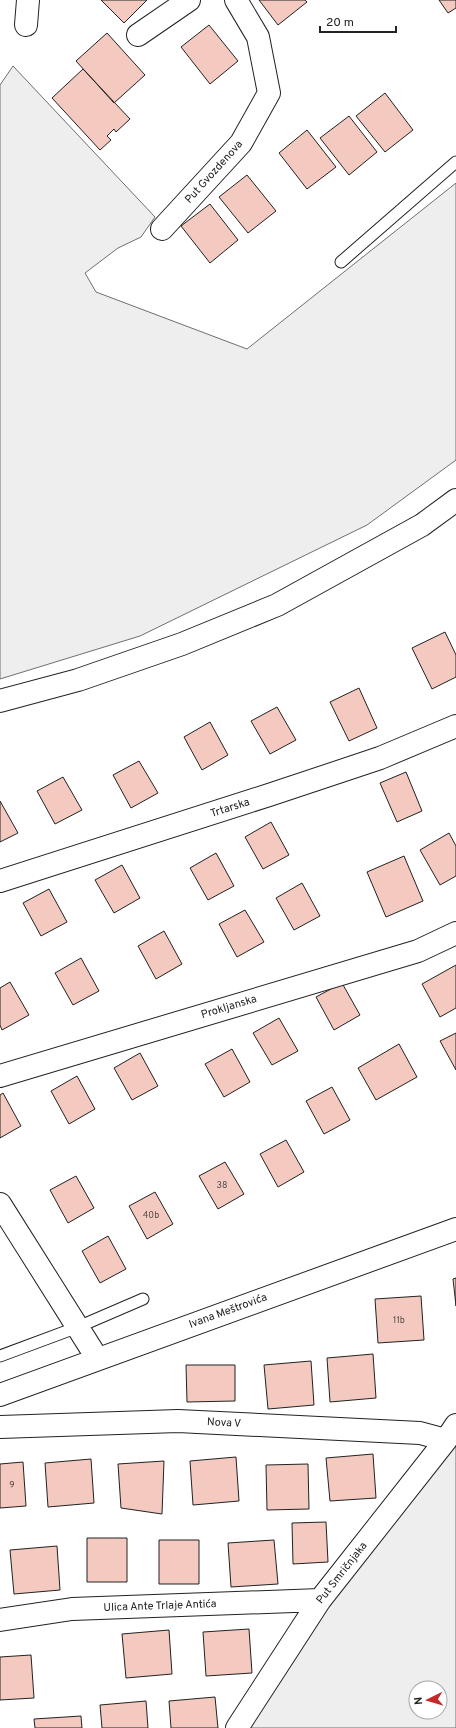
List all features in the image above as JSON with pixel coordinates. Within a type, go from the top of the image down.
[{"type":"street","points":[[26,25],[28,0]]},
{"type":"street","points":[[138,35],[189,0]]},
{"type":"street","name":"Put Gvozdenova","points":[[162,229],[241,143],[269,93],[258,37],[236,0]]},
{"type":"street","points":[[0,701],[78,680],[174,647],[277,605],[422,525],[456,500]]},
{"type":"street","name":"Trtarska","points":[[0,881],[277,793],[380,758],[456,726]]},
{"type":"street","name":"Prokljanska","points":[[0,1076],[418,951],[456,933]]},
{"type":"street","points":[[0,1204],[97,1358]]},
{"type":"street","name":"Ivana Meštrovića","points":[[0,1395],[97,1358],[456,1229]]},
{"type":"street","name":"Nova V","points":[[0,1427],[178,1421],[420,1433],[451,1433]]},
{"type":"street","name":"Put Smričnjaka","points":[[237,1728],[320,1600],[451,1433]]},
{"type":"street","name":"Ulica Ante Trlaje Antića","points":[[0,1620],[72,1609],[320,1600]]},
{"type":"lane","points":[[341,262],[456,162]]},
{"type":"lane","points":[[0,1356],[78,1327],[143,1299]]},
{"type":"shaded area","points":[[13,66],[155,217],[141,237],[118,248],[85,273],[96,292],[247,349],[456,183],[456,460],[367,525],[140,636],[0,679],[0,85]]},
{"type":"shaded area","points":[[456,1441],[456,1728],[244,1728],[329,1604]]},
{"type":"building","points":[[101,0],[147,0],[124,23]]},
{"type":"building","points":[[259,0],[305,0],[307,2],[278,25]]},
{"type":"building","points":[[439,0],[456,0],[456,8],[448,13]]},
{"type":"building","points":[[209,25],[238,61],[210,84],[181,47]]},
{"type":"building","points":[[107,33],[145,75],[114,103],[76,61]]},
{"type":"building","points":[[83,69],[130,119],[116,132],[114,129],[107,136],[111,140],[100,150],[52,98]]},
{"type":"building","points":[[385,93],[413,130],[385,152],[356,116]]},
{"type":"building","points":[[349,116],[377,152],[349,175],[320,138]]},
{"type":"building","points":[[307,130],[336,167],[307,189],[279,153]]},
{"type":"building","points":[[247,175],[276,211],[248,233],[219,197]]},
{"type":"building","points":[[210,204],[238,240],[210,263],[181,226]]},
{"type":"building","points":[[445,632],[456,655],[456,677],[432,689],[412,648]]},
{"type":"building","points":[[359,688],[377,728],[349,741],[330,702]]},
{"type":"building","points":[[277,707],[296,740],[270,754],[251,721]]},
{"type":"building","points":[[210,722],[228,755],[202,770],[184,737]]},
{"type":"building","points":[[139,761],[158,793],[131,808],[113,775]]},
{"type":"building","points":[[406,772],[422,811],[397,822],[380,783]]},
{"type":"building","points":[[63,777],[82,810],[55,824],[37,791]]},
{"type":"building","points":[[0,801],[18,833],[0,842]]},
{"type":"building","points":[[271,822],[289,855],[263,869],[245,837]]},
{"type":"building","points":[[449,833],[456,846],[456,876],[440,885],[420,850]]},
{"type":"building","points":[[216,853],[234,886],[208,900],[190,868]]},
{"type":"building","points":[[404,856],[423,901],[386,917],[367,872]]},
{"type":"building","points":[[122,865],[140,898],[114,913],[95,880]]},
{"type":"building","points":[[302,883],[320,916],[294,930],[276,898]]},
{"type":"building","points":[[49,889],[67,922],[41,936],[23,903]]},
{"type":"building","points":[[245,910],[264,942],[237,957],[219,924]]},
{"type":"building","points":[[164,931],[182,964],[156,979],[138,946]]},
{"type":"building","points":[[81,958],[99,991],[73,1005],[55,973]]},
{"type":"building","points":[[456,965],[456,1008],[440,1017],[422,984]]},
{"type":"building","points":[[10,982],[29,1015],[2,1030],[0,1025],[0,988]]},
{"type":"building","points":[[342,983],[360,1015],[334,1030],[316,997]]},
{"type":"building","points":[[279,1018],[298,1051],[272,1065],[253,1033]]},
{"type":"building","points":[[456,1033],[456,1070],[440,1041]]},
{"type":"building","points":[[399,1044],[417,1077],[376,1100],[358,1068]]},
{"type":"building","points":[[232,1049],[250,1082],[224,1097],[205,1064]]},
{"type":"building","points":[[140,1053],[158,1086],[132,1100],[114,1068]]},
{"type":"building","points":[[77,1076],[95,1109],[69,1124],[51,1091]]},
{"type":"building","points":[[332,1087],[350,1120],[324,1134],[306,1101]]},
{"type":"building","points":[[3,1093],[21,1126],[0,1138],[0,1095]]},
{"type":"building","points":[[286,1140],[304,1172],[278,1187],[260,1154]]},
{"type":"building","points":[[225,1162],[244,1194],[218,1209],[199,1176]]},
{"type":"building","points":[[76,1176],[94,1208],[68,1223],[50,1190]]},
{"type":"building","points":[[155,1192],[173,1224],[147,1239],[129,1206]]},
{"type":"building","points":[[108,1236],[126,1269],[100,1283],[82,1251]]},
{"type":"building","points":[[456,1278],[456,1306],[453,1279]]},
{"type":"building","points":[[421,1296],[424,1340],[378,1343],[375,1299]]},
{"type":"building","points":[[373,1354],[376,1398],[330,1402],[327,1358]]},
{"type":"building","points":[[311,1361],[314,1405],[268,1409],[264,1365]]},
{"type":"building","points":[[186,1365],[235,1365],[235,1401],[187,1402]]},
{"type":"building","points":[[373,1454],[376,1498],[330,1501],[326,1458]]},
{"type":"building","points":[[236,1457],[239,1501],[193,1505],[190,1461]]},
{"type":"building","points":[[91,1459],[94,1503],[48,1507],[45,1463]]},
{"type":"building","points":[[164,1461],[162,1514],[121,1508],[118,1464]]},
{"type":"building","points":[[23,1462],[26,1506],[0,1508],[0,1464]]},
{"type":"building","points":[[308,1464],[309,1509],[267,1510],[266,1465]]},
{"type":"building","points":[[326,1522],[328,1562],[293,1564],[292,1523]]},
{"type":"building","points":[[87,1538],[127,1538],[127,1582],[87,1582]]},
{"type":"building","points":[[159,1540],[199,1540],[199,1584],[159,1584]]},
{"type":"building","points":[[274,1540],[278,1584],[231,1587],[228,1543]]},
{"type":"building","points":[[57,1546],[60,1590],[14,1594],[10,1550]]},
{"type":"building","points":[[249,1629],[252,1673],[206,1676],[203,1632]]},
{"type":"building","points":[[169,1630],[172,1674],[126,1678],[122,1634]]},
{"type":"building","points":[[31,1655],[34,1698],[0,1700],[0,1657]]},
{"type":"building","points":[[215,1697],[218,1728],[171,1728],[169,1701]]},
{"type":"building","points":[[146,1701],[148,1728],[102,1728],[100,1705]]},
{"type":"building","points":[[81,1716],[82,1728],[35,1728],[34,1719]]}]
